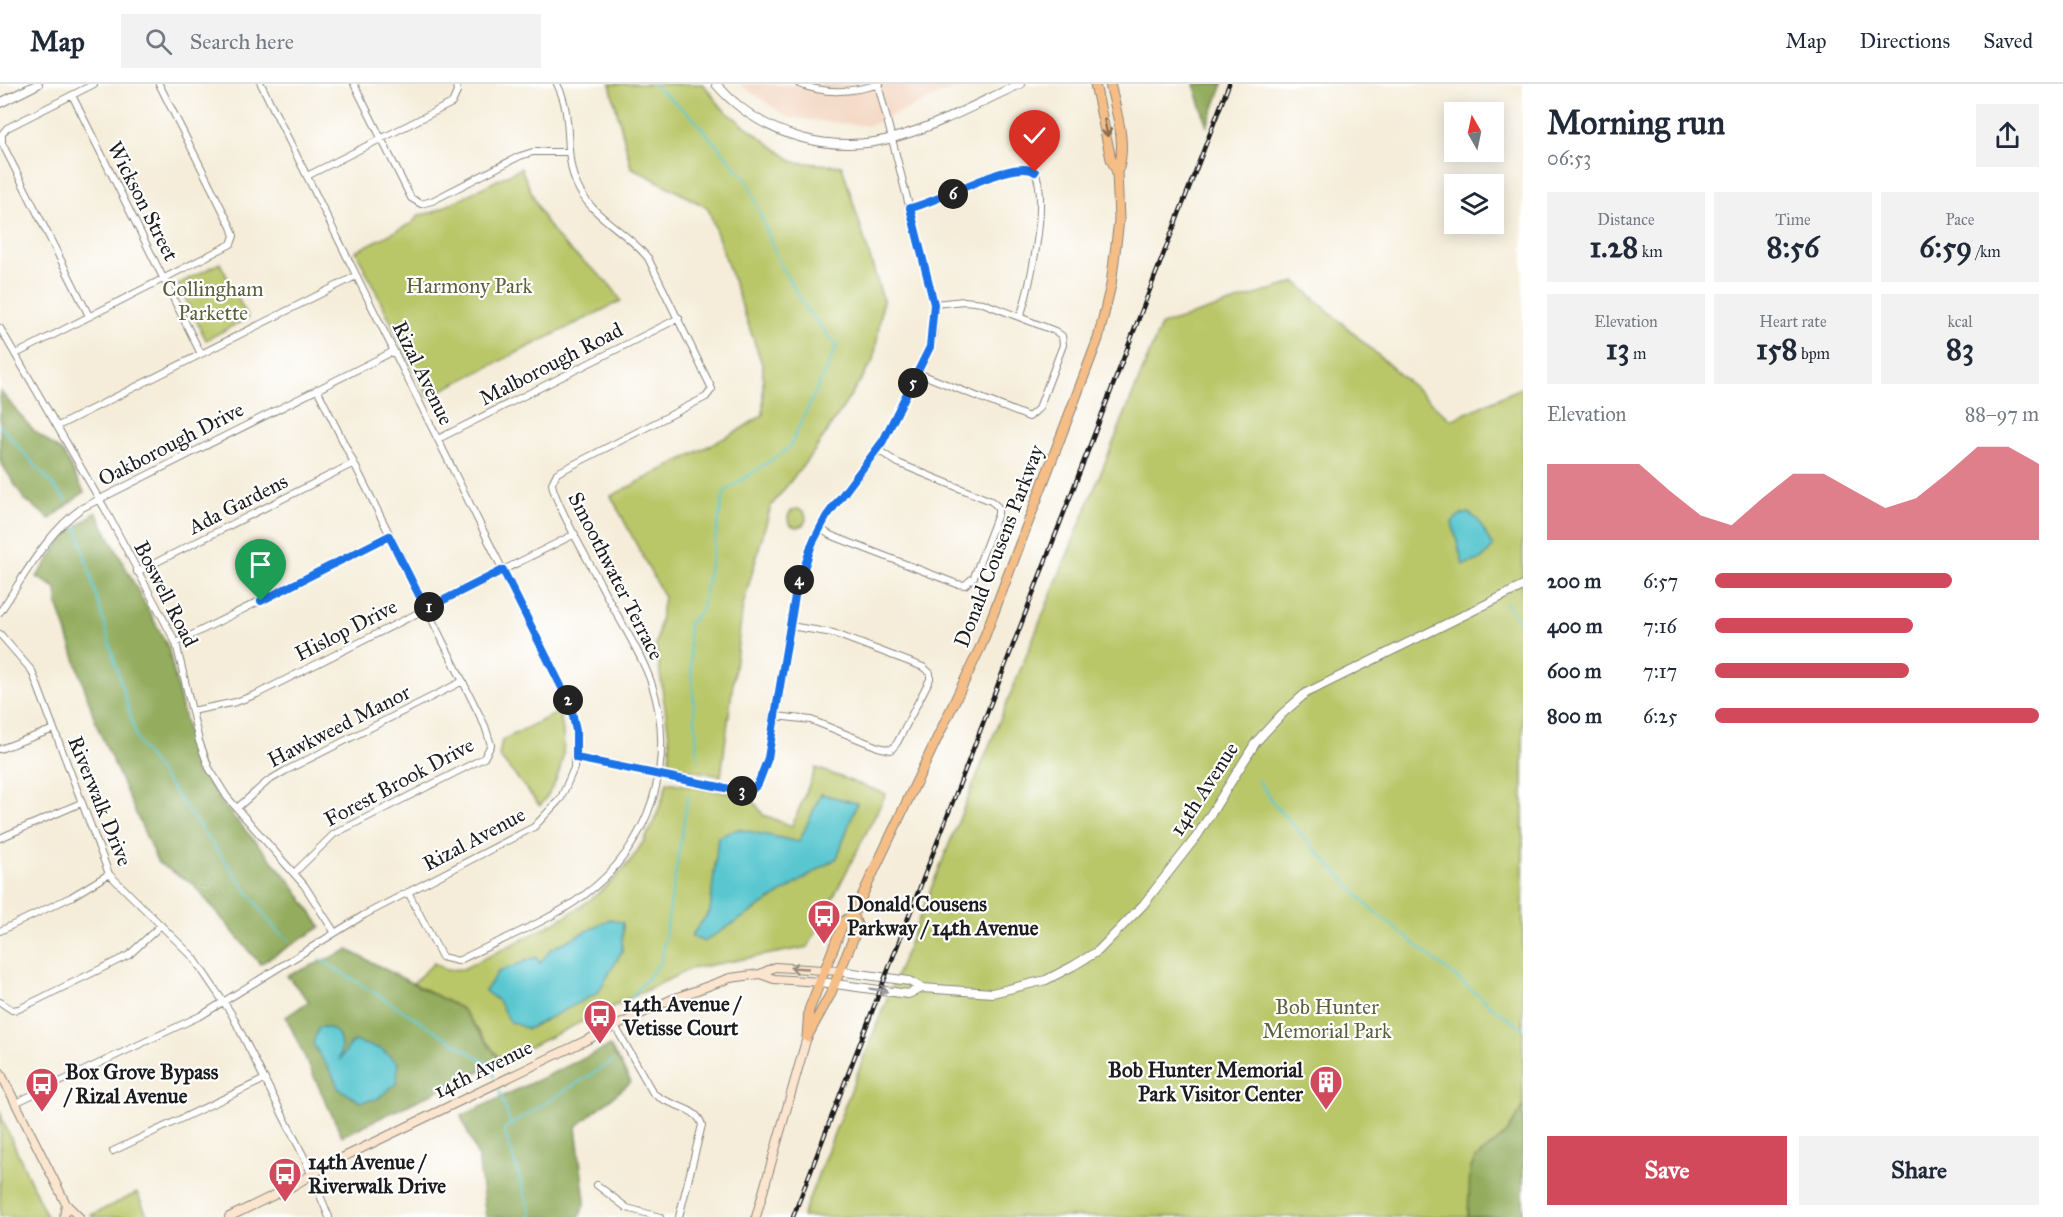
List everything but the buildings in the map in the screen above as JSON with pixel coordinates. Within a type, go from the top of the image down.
[{"type":"main road","name":"Donald Cousens Parkway","points":[[756,1217],[807,1037],[809,1010],[844,921],[853,915],[981,646],[1098,339],[1111,285],[1119,220],[1117,172],[1110,159],[1095,84]]},
{"type":"main road","name":"Donald Cousens Parkway","points":[[1110,84],[1119,126],[1122,161],[1117,172]]},
{"type":"main road","name":"Donald Cousens Parkway","points":[[807,1037],[835,984],[858,927],[853,915]]},
{"type":"main road","name":"14th Avenue","points":[[229,1217],[340,1158],[670,1000],[730,978],[760,974],[775,967],[840,971]]},
{"type":"main road","name":"14th Avenue","points":[[760,974],[774,979],[821,982]]},
{"type":"main road","points":[[0,1072],[66,1204],[79,1217]]},
{"type":"main road","points":[[64,1217],[66,1204]]},
{"type":"street","points":[[0,103],[38,84]]},
{"type":"street","points":[[89,316],[2,143],[2,134],[7,128],[94,84]]},
{"type":"street","points":[[16,354],[231,244],[234,236],[159,84]]},
{"type":"street","name":"Rizal Avenue","points":[[15,1103],[190,1022],[334,933],[408,892],[513,840],[538,824],[561,798],[576,758],[576,731],[571,706],[261,84]]},
{"type":"street","points":[[354,84],[411,198],[420,204],[432,201],[520,156],[533,152],[569,152]]},
{"type":"street","points":[[307,176],[452,103],[457,92],[456,84]]},
{"type":"street","name":"Smoothwater Terrace","points":[[408,892],[442,957],[458,961],[571,904],[602,881],[624,857],[644,825],[655,795],[661,733],[650,681],[552,488],[553,478],[557,472],[710,394],[712,389],[710,379],[653,267],[643,252],[595,212],[573,176],[569,152],[568,117],[557,84]]},
{"type":"street","points":[[716,84],[754,117],[795,137],[839,144],[906,135],[1020,84]]},
{"type":"street","points":[[576,758],[745,792],[751,791],[758,784],[766,765],[802,571],[820,528],[846,489],[878,450],[918,373],[932,339],[934,304],[879,84],[841,93],[817,91],[799,84]]},
{"type":"street","points":[[832,92],[833,84]]},
{"type":"street","name":"Wickson Street","points":[[72,95],[201,354]]},
{"type":"street","points":[[910,208],[938,200],[1008,170],[1023,168],[1034,171],[1039,186],[1036,241],[1028,294],[1020,317]]},
{"type":"street","points":[[58,426],[356,276]]},
{"type":"street","points":[[918,373],[1029,417],[1035,415],[1063,345],[1062,336],[1055,331],[1020,317],[972,302],[934,304]]},
{"type":"street","name":"Malborough Road","points":[[438,439],[679,318]]},
{"type":"street","name":"Boswell Road","points":[[0,328],[99,499],[176,643],[198,741],[209,768],[237,808],[294,873],[334,933]]},
{"type":"street","name":"Oakborough Drive","points":[[0,612],[56,531],[75,513],[394,351]]},
{"type":"street","name":"Forest Brook Drive","points":[[294,873],[334,834],[488,754],[491,741],[317,389]]},
{"type":"street","points":[[820,528],[831,535],[957,584],[965,585],[974,577],[998,514],[998,507],[992,501],[897,463],[878,450]]},
{"type":"street","name":"Ada Gardens","points":[[137,573],[354,464]]},
{"type":"street","name":"Hislop Drive","points":[[192,711],[236,702],[257,694],[575,534]]},
{"type":"street","points":[[176,643],[389,536]]},
{"type":"street","name":"14th Avenue","points":[[840,971],[909,981],[922,988],[992,993],[1047,980],[1098,951],[1143,905],[1197,836],[1256,742],[1306,693],[1523,586]]},
{"type":"street","points":[[776,716],[811,720],[891,750],[897,743],[930,679],[930,673],[924,667],[844,636],[790,626]]},
{"type":"street","name":"Riverwalk Drive","points":[[0,634],[32,671],[109,874],[200,966],[224,1002],[266,1079],[329,1217]]},
{"type":"street","name":"Hawkweed Manor","points":[[237,808],[276,776],[463,681]]},
{"type":"street","points":[[0,749],[54,729]]},
{"type":"street","points":[[0,838],[81,803]]},
{"type":"street","points":[[0,931],[71,897],[109,874]]},
{"type":"street","points":[[0,1002],[12,1010],[19,1009],[129,955],[160,925]]},
{"type":"street","name":"14th Avenue","points":[[821,982],[908,994],[922,988]]},
{"type":"street","points":[[615,1026],[652,1093],[660,1100],[695,1113],[700,1119],[702,1125],[679,1217]]},
{"type":"street","points":[[113,1151],[266,1079]]},
{"type":"street","points":[[597,1185],[627,1208],[660,1217]]},
{"type":"shaded area","points":[[739,84],[964,84],[869,126],[789,118]]},
{"type":"green space","points":[[610,84],[703,84],[724,110],[794,162],[842,166],[883,300],[874,360],[815,450],[771,506],[743,605],[721,776],[669,766],[670,743],[656,645],[664,597],[611,496],[736,432],[763,415],[763,367],[708,208],[631,167]]},
{"type":"green space","points":[[1194,84],[1223,84],[1207,126]]},
{"type":"green space","name":"Harmony Park","points":[[521,168],[552,230],[566,246],[608,283],[621,301],[428,397],[356,251],[412,223],[419,215],[434,212]]},
{"type":"green space","name":"Collingham Parkette","points":[[220,263],[248,318],[206,340],[178,284]]},
{"type":"green space","name":"Bob Hunter Memorial Park","points":[[1296,282],[1451,420],[1523,387],[1523,1217],[802,1217],[934,881],[1161,325]]},
{"type":"green space","points":[[0,391],[32,429],[63,453],[84,492],[50,519],[24,499],[0,461]]},
{"type":"green space","points":[[797,509],[803,512],[806,518],[803,524],[797,527],[791,524],[788,518],[791,512]]},
{"type":"green space","points":[[96,512],[168,647],[190,742],[205,777],[223,805],[291,882],[321,927],[260,964],[193,884],[158,863],[97,726],[57,603],[56,588],[37,577],[64,537]]},
{"type":"green space","points":[[559,712],[563,738],[562,762],[554,784],[540,806],[499,756],[502,740]]},
{"type":"green space","points":[[816,768],[886,794],[808,947],[690,969],[501,1061],[462,1009],[413,983],[434,963],[446,970],[463,969],[530,936],[590,900],[615,878],[637,852],[655,820],[667,782],[751,797],[763,815],[792,826]]},
{"type":"green space","points":[[348,950],[462,1009],[501,1061],[342,1136],[286,1017],[309,1001],[287,976]]},
{"type":"green space","points":[[610,1046],[631,1082],[576,1127],[585,1201],[580,1217],[486,1217],[478,1157],[461,1116]]},
{"type":"green space","points":[[1523,1106],[1523,1217],[1468,1217],[1470,1170],[1475,1159],[1507,1133]]},
{"type":"green space","points":[[0,1111],[3,1121],[47,1217],[0,1217]]},
{"type":"green space","points":[[137,1193],[148,1217],[92,1217],[91,1215]]},
{"type":"water","points":[[1469,513],[1478,520],[1493,547],[1482,559],[1463,565],[1452,522],[1460,515]]},
{"type":"water","points":[[821,794],[857,803],[837,858],[704,942],[691,936],[710,911],[718,837],[738,829],[799,842]]},
{"type":"water","points":[[610,919],[623,923],[622,951],[598,993],[528,1029],[510,1022],[498,1001],[485,991],[498,972],[536,957],[540,963],[551,949]]},
{"type":"water","points":[[319,1027],[332,1029],[339,1036],[340,1059],[353,1041],[381,1049],[398,1063],[397,1083],[377,1099],[360,1102],[338,1088],[313,1043]]},
{"type":"waterway","points":[[653,84],[692,117],[747,180],[779,262],[807,310],[837,346],[789,448],[724,492],[702,609],[688,625],[698,760]]},
{"type":"waterway","points":[[0,426],[67,501]]},
{"type":"waterway","points":[[77,527],[138,743],[276,930],[289,940]]},
{"type":"waterway","points":[[1506,603],[1523,627]]},
{"type":"waterway","points":[[1258,780],[1277,808],[1369,907],[1495,1009],[1523,1028]]},
{"type":"waterway","points":[[630,999],[661,962],[688,796]]},
{"type":"waterway","points":[[320,959],[490,1065],[494,1077]]},
{"type":"waterway","points":[[532,1217],[504,1129],[613,1061]]},
{"type":"waterway","points":[[499,1090],[511,1125]]},
{"type":"railway","points":[[793,1217],[1229,84]]},
{"type":"place","name":"Donald Cousens Parkway / 14th Avenue","points":[[824,945]]},
{"type":"place","name":"14th Avenue / Vetisse Court","points":[[600,1045]]},
{"type":"place","name":"Bob Hunter Memorial Park Visitor Center","points":[[1326,1111]]},
{"type":"place","name":"Box Grove Bypass / Rizal Avenue","points":[[42,1113]]},
{"type":"place","name":"14th Avenue / Riverwalk Drive","points":[[285,1203]]},
{"type":"route","points":[[261,601],[389,536],[426,609],[503,570],[571,706],[576,731],[576,758],[745,792],[751,791],[758,784],[770,750],[795,596],[807,555],[826,517],[878,450],[930,347],[934,330],[934,304],[910,208],[938,200],[1008,170],[1027,168],[1035,172]]}]
